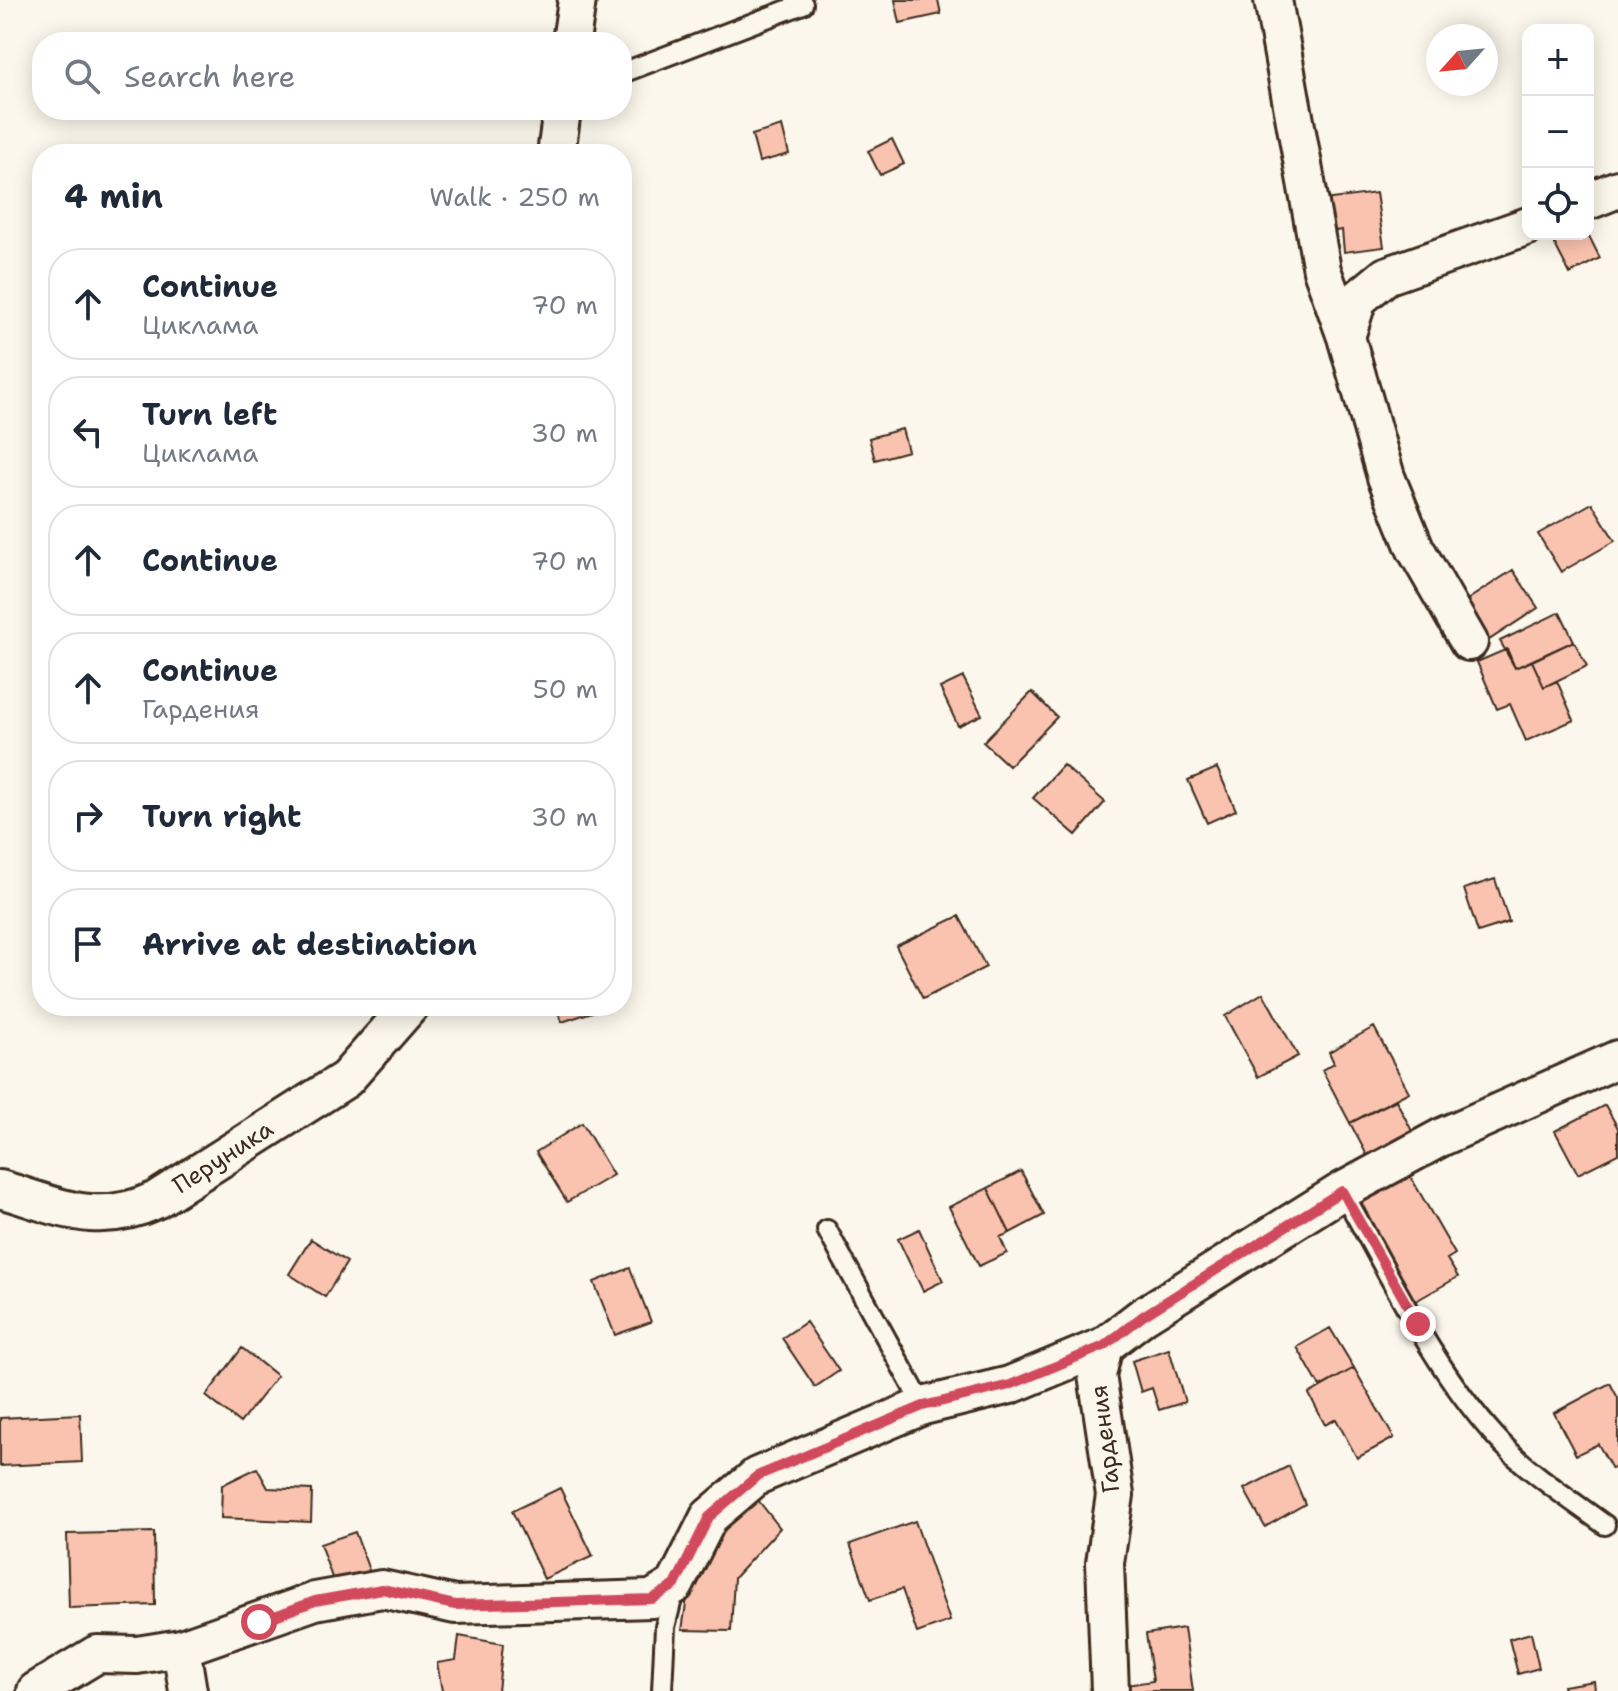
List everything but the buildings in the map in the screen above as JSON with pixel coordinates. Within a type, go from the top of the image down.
[{"type":"street","points":[[572,32],[577,0]]},
{"type":"street","points":[[1273,0],[1322,270],[1346,337],[1386,477],[1415,548],[1469,642]]},
{"type":"street","points":[[557,144],[561,120]]},
{"type":"street","points":[[1594,199],[1618,189]]},
{"type":"street","points":[[1346,337],[1358,299],[1386,276],[1522,228]]},
{"type":"street","name":"Перуника","points":[[0,1189],[94,1216],[130,1212],[156,1200],[346,1079],[401,1016]]},
{"type":"street","points":[[36,1691],[97,1654],[137,1655],[181,1648],[315,1601],[382,1589],[455,1605],[652,1599],[675,1585],[709,1517],[757,1476],[923,1406],[1010,1385],[1104,1346],[1143,1316],[1342,1191],[1442,1137],[1618,1059]]},
{"type":"street","name":"Гардения","points":[[1104,1346],[1097,1375],[1115,1495],[1105,1563],[1110,1691]]},
{"type":"street","points":[[181,1648],[188,1691]]},
{"type":"lane","points":[[632,69],[803,4]]},
{"type":"lane","points":[[1342,1191],[1452,1383],[1496,1437],[1541,1478],[1605,1525]]},
{"type":"lane","points":[[827,1230],[923,1406]]},
{"type":"lane","points":[[662,1691],[665,1627],[675,1585]]},
{"type":"route","points":[[259,1622],[315,1601],[382,1589],[455,1605],[652,1599],[675,1585],[709,1517],[757,1476],[923,1406],[1010,1385],[1104,1346],[1143,1316],[1342,1191],[1418,1324]]}]
